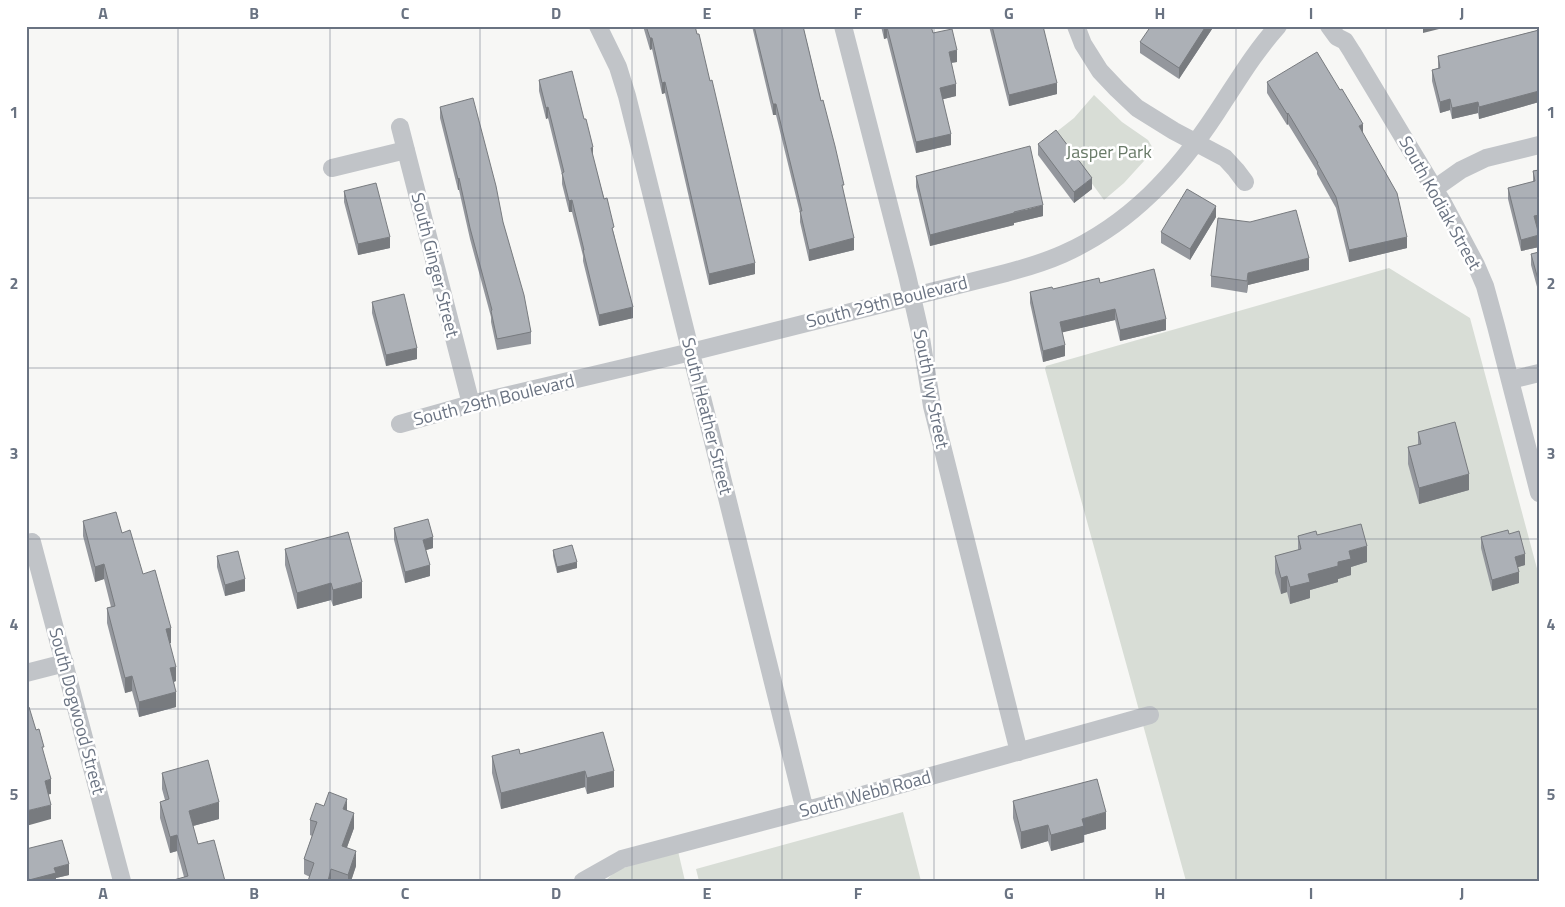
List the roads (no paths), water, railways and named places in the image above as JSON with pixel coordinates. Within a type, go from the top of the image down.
[{"type":"street","name":"South Heather Street","points":[[598,26],[618,67],[627,96],[665,241],[805,810]]},
{"type":"street","name":"South Ivy Street","points":[[843,26],[912,296],[932,406],[1019,752]]},
{"type":"street","points":[[1076,26],[1083,44],[1100,71],[1137,108],[1174,131],[1224,158],[1245,182]]},
{"type":"street","name":"South 29th Boulevard","points":[[400,424],[471,404],[691,352],[1040,263],[1086,243],[1133,211],[1166,180],[1196,143],[1249,61],[1278,26]]},
{"type":"street","name":"South Kodiak Street","points":[[1329,26],[1337,37],[1344,34],[1466,244],[1485,286],[1539,493]]},
{"type":"street","name":"South Ginger Street","points":[[400,127],[471,404]]},
{"type":"street","points":[[1434,189],[1461,170],[1486,158],[1539,145]]},
{"type":"street","points":[[332,168],[406,150]]},
{"type":"street","points":[[1510,380],[1539,373]]},
{"type":"street","name":"South Dogwood Street","points":[[32,542],[122,881]]},
{"type":"street","points":[[26,673],[65,663]]},
{"type":"street","name":"South Webb Road","points":[[583,881],[622,859],[1150,715]]},
{"type":"park label","name":"Jasper Park","points":[[1109,152]]}]
